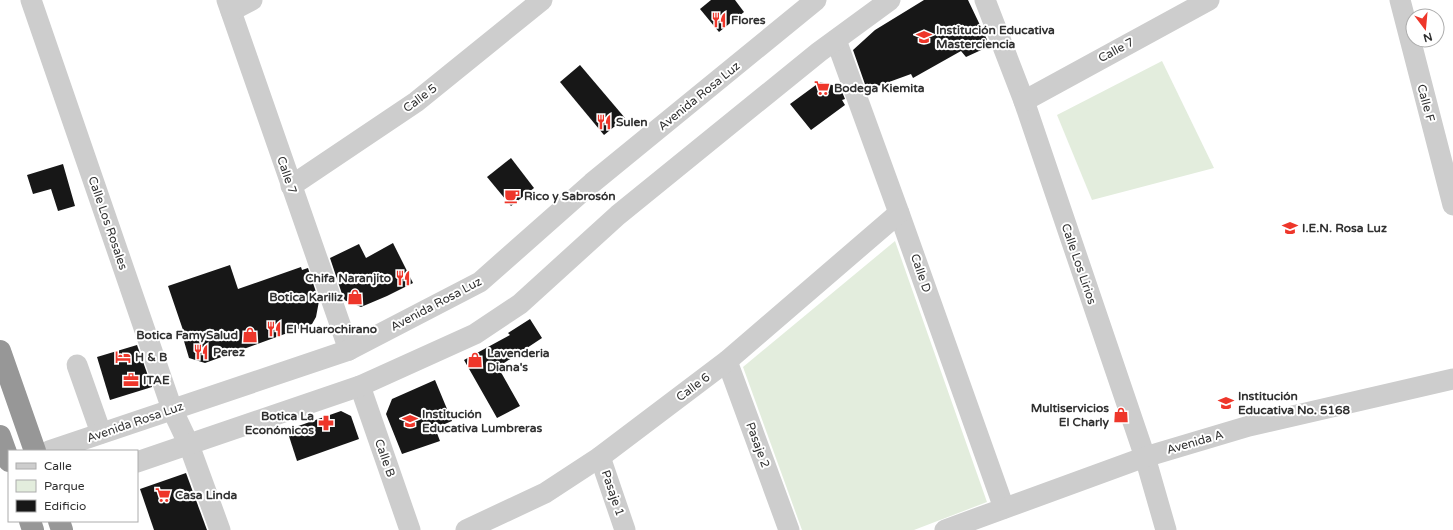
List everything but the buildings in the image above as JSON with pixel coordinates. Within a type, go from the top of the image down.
[{"type":"highway","points":[[0,351],[35,450]]},
{"type":"highway","points":[[0,436],[8,458]]},
{"type":"street","name":"Calle Los Rosales","points":[[31,0],[172,409],[189,445],[220,530]]},
{"type":"street","points":[[229,6],[252,0]]},
{"type":"street","name":"Calle 5","points":[[291,186],[416,102],[542,0]]},
{"type":"street","name":"Avenida Rosa Luz","points":[[52,450],[349,350],[480,282],[592,184],[816,0]]},
{"type":"street","points":[[138,462],[360,386],[475,334],[520,304],[618,215],[813,56],[890,0]]},
{"type":"street","name":"Calle Los Lirios","points":[[985,0],[1024,101],[1145,457],[1166,530]]},
{"type":"street","name":"Calle 7","points":[[1024,101],[1209,0]]},
{"type":"street","name":"Calle F","points":[[1400,0],[1453,205]]},
{"type":"street","name":"Calle 7","points":[[229,6],[349,350]]},
{"type":"street","name":"Calle D","points":[[836,40],[1004,508]]},
{"type":"street","name":"Calle 6","points":[[466,530],[545,493],[600,457],[727,361],[899,213]]},
{"type":"street","name":"Pasaje 2","points":[[727,361],[788,530]]},
{"type":"street","points":[[78,365],[101,433]]},
{"type":"street","name":"Avenida A","points":[[945,530],[1145,457],[1249,426],[1453,379]]},
{"type":"street","name":"Calle B","points":[[360,386],[410,530]]},
{"type":"street","name":"Pasaje 1","points":[[600,457],[625,530]]},
{"type":"green space","points":[[1162,61],[1214,168],[1092,200],[1057,115]]},
{"type":"green space","points":[[895,241],[987,502],[914,530],[802,530],[743,367]]},
{"type":"place","name":"Flores","points":[[719,20]]},
{"type":"place","name":"Institución Educativa Masterciencia","points":[[924,37]]},
{"type":"place","name":"Bodega Kiemita","points":[[822,88]]},
{"type":"place","name":"Sulen","points":[[604,122]]},
{"type":"place","name":"Rico y Sabrosón","points":[[512,196]]},
{"type":"place","name":"I.E.N. Rosa Luz","points":[[1290,228]]},
{"type":"place","name":"Chifa Naranjito","points":[[403,278]]},
{"type":"place","name":"Botica Kariliz","points":[[355,297]]},
{"type":"place","name":"El Huarochirano","points":[[274,329]]},
{"type":"place","name":"Botica FamySalud","points":[[250,335]]},
{"type":"place","name":"Perez","points":[[201,352]]},
{"type":"place","name":"H & B","points":[[123,357]]},
{"type":"place","name":"Lavenderia Diana's","points":[[475,360]]},
{"type":"place","name":"ITAE","points":[[131,380]]},
{"type":"place","name":"Institución Educativa No. 5168","points":[[1226,403]]},
{"type":"place","name":"Multiservicios El Charly","points":[[1121,415]]},
{"type":"place","name":"Institución Educativa Lumbreras","points":[[410,421]]},
{"type":"place","name":"Botica La Económicos","points":[[326,423]]},
{"type":"place","name":"Casa Linda","points":[[163,495]]}]
